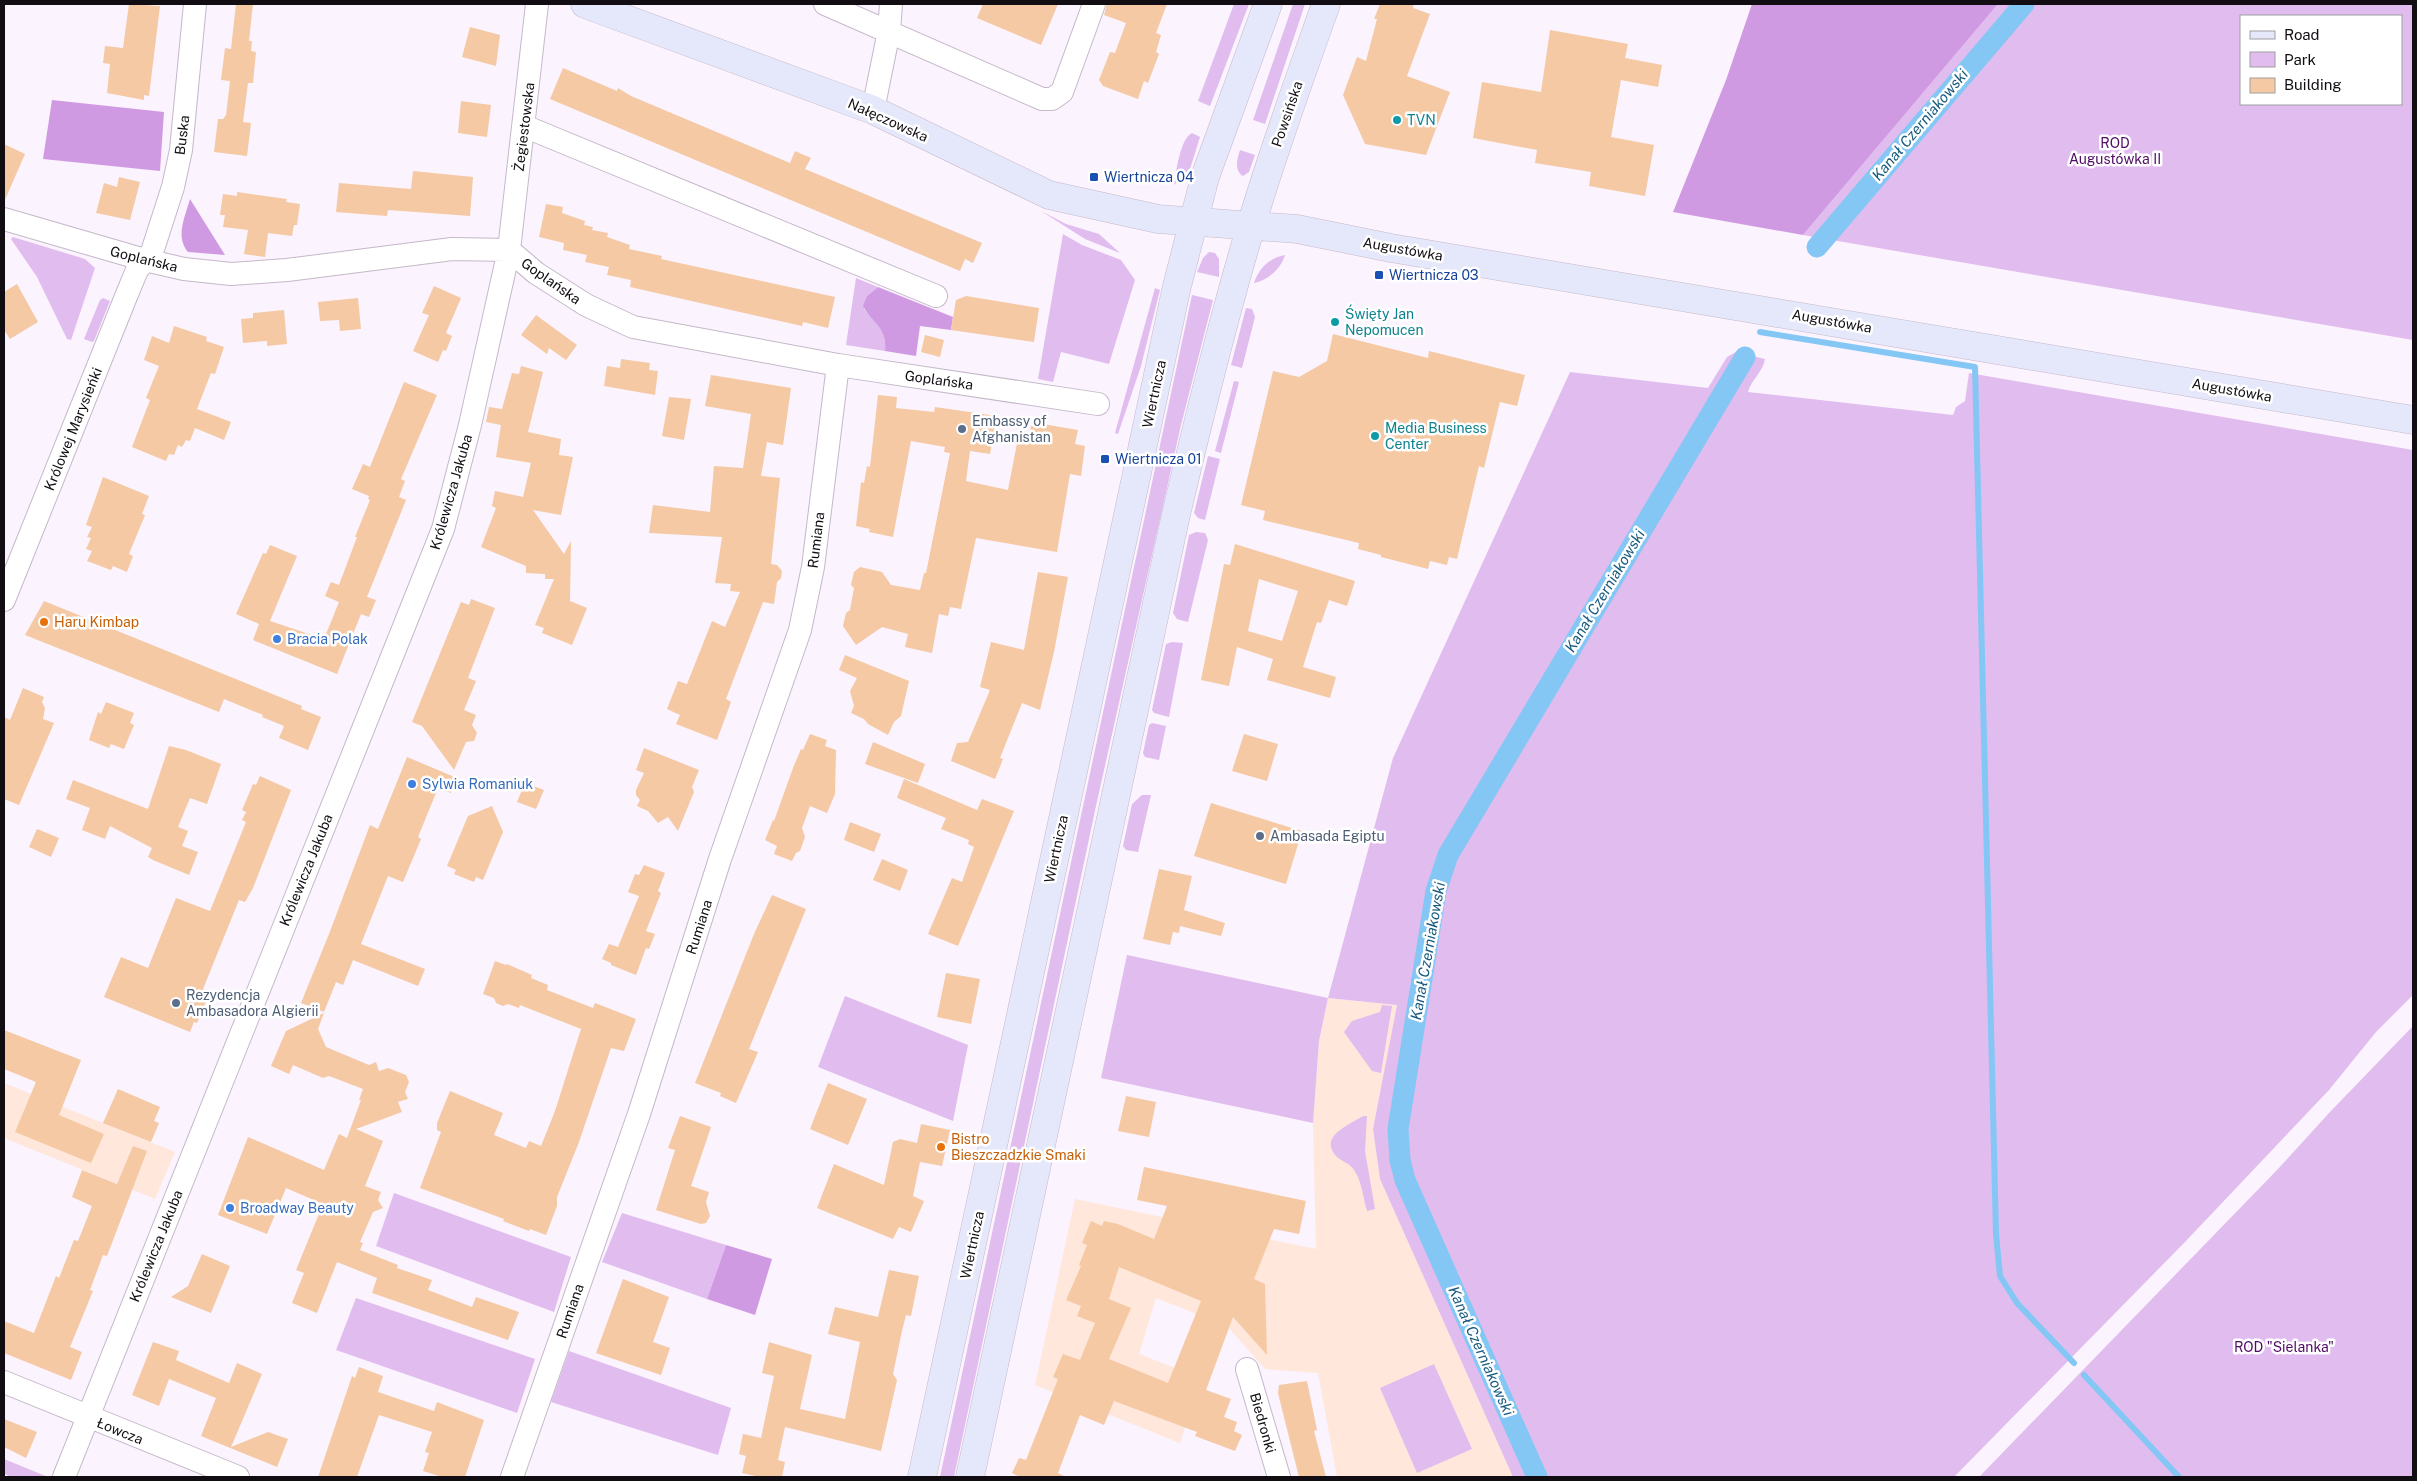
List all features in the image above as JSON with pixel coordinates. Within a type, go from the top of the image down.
[{"type":"main road","name":"Nałęczowska","points":[[585,4],[873,110],[1049,195],[1142,216],[1251,226]]},
{"type":"main road","points":[[1193,221],[1218,137],[1268,4]]},
{"type":"main road","name":"Powsińska","points":[[1251,226],[1278,139],[1326,4]]},
{"type":"main road","name":"Wiertnicza","points":[[922,1477],[1193,221]]},
{"type":"main road","points":[[970,1477],[1175,519],[1201,408],[1251,226]]},
{"type":"main road","name":"Augustówka","points":[[1251,226],[1297,229],[1391,248],[2413,420]]},
{"type":"street","name":"Buska","points":[[145,260],[152,252],[161,226],[173,187],[181,150],[195,4]]},
{"type":"street","name":"Żegiestowska","points":[[508,250],[537,4]]},
{"type":"street","points":[[825,4],[1042,99],[1052,99],[1062,92],[1094,4]]},
{"type":"street","points":[[873,110],[889,31],[891,4]]},
{"type":"street","points":[[524,126],[936,296]]},
{"type":"street","name":"Goplańska","points":[[4,219],[145,260],[184,269],[231,274],[287,270],[452,250],[508,250],[536,273],[586,305],[633,327],[838,365],[1098,404]]},
{"type":"street","name":"Królewicza Jakuba","points":[[64,1477],[443,529],[470,425],[508,250]]},
{"type":"street","name":"Królowej Marysieńki","points":[[4,600],[137,270],[145,260]]},
{"type":"street","name":"Rumiana","points":[[512,1477],[639,1114],[720,859],[800,630],[813,567],[838,365]]},
{"type":"street","name":"Biedronki","points":[[1247,1369],[1279,1477]]},
{"type":"street","name":"Łowcza","points":[[4,1382],[238,1477]]},
{"type":"shaded area","points":[[1752,4],[1998,4],[1803,235],[1673,212],[1726,80]]},
{"type":"shaded area","points":[[52,100],[164,112],[160,171],[43,159]]},
{"type":"shaded area","points":[[190,199],[225,255],[188,252],[184,246],[182,227]]},
{"type":"shaded area","points":[[878,287],[953,317],[951,330],[920,326],[916,356],[885,351],[882,331],[863,306],[867,296]]},
{"type":"shaded area","points":[[1328,998],[1397,1005],[1373,1129],[1380,1179],[1513,1477],[1337,1477],[1318,1373],[1265,1369],[1227,1326],[1156,1298],[1139,1354],[1201,1378],[1180,1443],[1035,1385],[1075,1199],[1316,1249],[1313,1123],[1319,1041]]},
{"type":"shaded area","points":[[4,1083],[175,1152],[155,1199],[4,1138]]},
{"type":"shaded area","points":[[726,1245],[772,1259],[755,1315],[707,1299]]},
{"type":"green space","points":[[1234,4],[1249,4],[1210,106],[1198,101]]},
{"type":"green space","points":[[1293,4],[1305,4],[1265,124],[1253,120]]},
{"type":"green space","name":"ROD Augustówka II","points":[[1998,4],[2413,4],[2413,340],[1803,235]]},
{"type":"green space","points":[[1192,133],[1200,137],[1190,169],[1174,185],[1177,164],[1184,142]]},
{"type":"green space","points":[[1240,150],[1255,155],[1249,172],[1243,176],[1237,168]]},
{"type":"green space","points":[[1041,211],[1066,224],[1099,234],[1120,253],[1085,239]]},
{"type":"green space","points":[[1063,234],[1082,245],[1121,260],[1135,280],[1109,364],[1061,352],[1053,382],[1038,379]]},
{"type":"green space","points":[[13,237],[85,259],[95,268],[71,340],[67,339],[37,277],[11,239]]},
{"type":"green space","points":[[1209,252],[1215,253],[1219,259],[1219,277],[1197,272],[1203,258]]},
{"type":"green space","points":[[1285,255],[1273,273],[1254,283],[1265,264],[1279,256]]},
{"type":"green space","points":[[856,278],[878,287],[867,296],[864,309],[882,332],[885,351],[846,345]]},
{"type":"green space","points":[[1155,288],[1160,290],[1141,366],[1118,434],[1115,433]]},
{"type":"green space","points":[[1192,295],[1213,300],[1181,425],[1096,806],[954,1477],[940,1477]]},
{"type":"green space","points":[[103,298],[110,301],[92,342],[84,339],[100,300]]},
{"type":"green space","points":[[1246,308],[1252,309],[1255,317],[1242,368],[1231,365]]},
{"type":"green space","points":[[1736,352],[1765,359],[1748,392],[1953,415],[1956,407],[1965,401],[1969,373],[2413,450],[2413,995],[2376,1032],[2329,1090],[2184,1243],[1954,1477],[1513,1477],[1380,1179],[1373,1129],[1397,1005],[1328,998],[1393,758],[1570,372],[1708,388],[1727,357]]},
{"type":"green space","points":[[1234,381],[1239,382],[1221,453],[1215,451]]},
{"type":"green space","points":[[1208,456],[1220,459],[1205,520],[1198,518],[1194,513]]},
{"type":"green space","points":[[1196,532],[1205,533],[1208,540],[1188,622],[1177,619],[1173,613],[1189,535]]},
{"type":"green space","points":[[1172,642],[1183,643],[1169,717],[1154,713],[1152,710],[1166,644]]},
{"type":"green space","points":[[1152,723],[1166,726],[1159,760],[1145,757],[1143,753],[1149,725]]},
{"type":"green space","points":[[1142,795],[1151,795],[1138,852],[1126,850],[1123,846],[1132,804]]},
{"type":"green space","points":[[1127,955],[1328,998],[1319,1041],[1313,1123],[1101,1078]]},
{"type":"green space","points":[[845,996],[968,1045],[953,1121],[818,1067]]},
{"type":"green space","points":[[1382,1005],[1392,1006],[1381,1073],[1372,1071],[1344,1032],[1352,1021],[1380,1012]]},
{"type":"green space","name":"ROD \"Sielanka\"","points":[[2413,1026],[2413,1477],[1979,1477],[2278,1169]]},
{"type":"green space","points":[[1363,1116],[1367,1116],[1365,1151],[1375,1209],[1367,1211],[1357,1174],[1350,1166],[1336,1156],[1331,1142],[1333,1137],[1344,1127]]},
{"type":"green space","points":[[394,1193],[571,1257],[554,1312],[376,1246]]},
{"type":"green space","points":[[622,1213],[726,1245],[707,1299],[602,1262]]},
{"type":"green space","points":[[356,1298],[535,1359],[517,1413],[336,1350]]},
{"type":"green space","points":[[569,1351],[731,1408],[718,1455],[551,1402]]},
{"type":"green space","points":[[1434,1364],[1472,1449],[1417,1473],[1380,1388]]},
{"type":"green space","points":[[4,1459],[48,1477],[12,1477],[4,1474]]},
{"type":"building","points":[[129,4],[160,6],[149,96],[144,95],[144,100],[107,93],[110,64],[103,63],[105,46],[123,48]]},
{"type":"building","points":[[236,4],[253,4],[249,41],[252,41],[251,51],[256,52],[253,83],[248,83],[243,122],[251,123],[247,156],[214,152],[218,119],[223,119],[226,115],[230,81],[221,80],[225,48],[231,49]]},
{"type":"building","points":[[983,4],[1058,4],[1041,45],[977,18]]},
{"type":"building","points":[[1107,4],[1167,4],[1156,33],[1161,35],[1156,52],[1159,54],[1148,83],[1144,81],[1138,99],[1103,86],[1099,80],[1110,52],[1115,53],[1126,23],[1104,15]]},
{"type":"building","name":"TVN","points":[[1380,4],[1414,4],[1413,8],[1430,14],[1407,76],[1450,92],[1426,155],[1365,144],[1343,95],[1357,57],[1366,61],[1377,19],[1374,19]]},
{"type":"building","points":[[470,27],[500,35],[496,66],[462,57]]},
{"type":"building","name":"TVN","points":[[1550,30],[1628,44],[1625,58],[1662,65],[1658,87],[1621,80],[1611,137],[1654,145],[1645,196],[1589,186],[1591,172],[1535,163],[1537,150],[1473,138],[1482,82],[1541,92]]},
{"type":"building","points":[[563,68],[617,91],[618,88],[631,96],[790,163],[795,151],[811,158],[805,169],[982,243],[973,263],[965,259],[960,271],[550,99]]},
{"type":"building","points":[[461,101],[491,105],[487,137],[458,133]]},
{"type":"building","points":[[4,144],[25,154],[4,202]]},
{"type":"building","points":[[413,171],[473,177],[470,216],[388,210],[387,216],[336,212],[339,183],[411,189]]},
{"type":"building","points":[[119,177],[140,182],[130,220],[96,213],[104,183],[117,187]]},
{"type":"building","points":[[237,192],[287,199],[286,202],[300,204],[297,225],[294,225],[292,236],[268,233],[265,257],[244,254],[248,230],[223,227],[225,215],[220,215],[223,194],[237,196]]},
{"type":"building","points":[[546,204],[563,207],[562,213],[585,221],[584,225],[593,227],[592,230],[608,233],[607,237],[630,245],[629,249],[662,256],[661,259],[835,297],[828,328],[803,322],[802,326],[630,287],[631,280],[607,275],[609,267],[585,262],[587,255],[563,250],[564,243],[539,237]]},
{"type":"building","points":[[17,284],[38,322],[10,339],[4,330],[4,292]]},
{"type":"building","points":[[434,286],[461,298],[446,333],[452,336],[446,351],[443,350],[438,362],[413,351],[429,315],[422,313]]},
{"type":"building","points":[[966,296],[1039,308],[1034,342],[951,330],[956,300]]},
{"type":"building","points":[[358,298],[361,329],[340,331],[339,320],[320,321],[318,302]]},
{"type":"building","points":[[284,310],[287,344],[267,346],[267,341],[243,343],[241,319],[253,318],[253,313]]},
{"type":"building","points":[[536,315],[577,345],[566,360],[549,348],[547,354],[521,335]]},
{"type":"building","points":[[174,326],[207,337],[206,341],[224,347],[215,374],[211,373],[197,409],[231,422],[224,440],[195,428],[190,441],[186,440],[182,447],[178,445],[174,455],[169,454],[166,461],[132,447],[150,400],[146,398],[159,366],[144,360],[152,336],[169,343]]},
{"type":"building","name":"Media Business Center","points":[[1333,334],[1428,358],[1429,351],[1525,375],[1517,406],[1500,402],[1484,468],[1479,466],[1457,559],[1449,557],[1447,565],[1430,561],[1428,569],[1381,557],[1381,555],[1358,549],[1359,543],[1263,520],[1265,511],[1241,505],[1273,371],[1299,377],[1327,361]]},
{"type":"building","points":[[925,335],[944,340],[940,357],[921,352]]},
{"type":"building","points":[[621,359],[650,363],[649,370],[658,371],[655,395],[604,386],[607,366],[620,368]]},
{"type":"building","points":[[521,366],[543,372],[528,432],[561,439],[559,455],[573,457],[561,515],[533,510],[564,554],[571,541],[570,601],[587,608],[572,645],[542,633],[544,628],[535,625],[554,579],[545,579],[545,574],[526,573],[526,566],[481,547],[496,508],[492,506],[495,491],[523,497],[531,463],[496,457],[501,425],[486,422],[489,407],[502,409],[512,373],[519,374]]},
{"type":"building","points":[[711,375],[791,388],[783,445],[767,442],[761,476],[780,478],[771,564],[777,565],[782,571],[781,578],[777,582],[774,604],[763,602],[726,699],[731,702],[717,740],[676,724],[680,715],[667,709],[678,681],[687,684],[712,621],[725,627],[740,592],[730,591],[731,584],[715,583],[722,537],[649,533],[653,505],[710,512],[714,466],[743,468],[751,414],[705,406]]},
{"type":"building","points":[[404,382],[437,395],[401,479],[405,481],[399,497],[406,500],[367,597],[376,600],[369,617],[361,614],[337,674],[253,640],[259,624],[236,614],[263,553],[266,554],[270,545],[297,556],[270,621],[324,639],[339,602],[325,596],[331,582],[339,585],[370,500],[368,499],[369,496],[352,489],[363,464],[370,467]]},
{"type":"building","points":[[878,395],[897,397],[896,408],[934,412],[935,407],[997,416],[990,454],[970,451],[966,481],[1008,490],[1017,443],[1028,445],[1031,426],[1037,426],[1037,423],[1078,430],[1075,444],[1085,446],[1081,476],[1070,474],[1057,552],[976,538],[961,609],[950,607],[948,616],[939,614],[932,653],[905,647],[908,634],[882,627],[856,645],[843,626],[846,613],[850,610],[854,588],[851,585],[854,572],[860,567],[882,572],[891,585],[920,590],[924,573],[926,573],[950,453],[944,452],[945,447],[911,441],[893,537],[869,532],[870,529],[856,526],[861,482],[864,483],[867,466],[870,467]]},
{"type":"building","points":[[669,397],[691,399],[684,440],[662,436]]},
{"type":"building","points":[[103,477],[149,496],[142,514],[145,515],[129,554],[133,556],[127,572],[113,566],[111,570],[87,561],[92,551],[86,549],[91,538],[87,537],[92,527],[86,525]]},
{"type":"building","points":[[1235,544],[1355,581],[1347,606],[1329,600],[1321,623],[1317,622],[1303,667],[1336,677],[1330,698],[1267,680],[1273,659],[1237,647],[1229,686],[1201,680],[1224,564],[1230,565]],"holes":[[[1259,579],[1298,591],[1282,641],[1248,631]]]},
{"type":"building","points":[[1038,572],[1068,577],[1054,652],[1040,710],[1022,703],[1000,758],[1003,759],[995,779],[951,761],[957,743],[968,742],[990,690],[980,687],[991,642],[1024,650]]},
{"type":"building","points":[[471,599],[495,608],[468,678],[476,681],[464,710],[476,715],[472,725],[477,733],[474,741],[466,742],[454,770],[422,726],[412,722],[461,602],[469,605]]},
{"type":"building","points":[[44,601],[302,706],[301,709],[321,717],[308,750],[279,738],[284,726],[224,699],[219,712],[25,635]]},
{"type":"building","points":[[845,655],[909,681],[901,716],[894,722],[888,735],[851,713],[854,706],[850,691],[857,678],[839,670]]},
{"type":"building","points":[[23,688],[44,697],[42,702],[45,708],[43,719],[54,723],[19,805],[4,799],[4,717],[10,720]]},
{"type":"building","points":[[106,702],[134,713],[130,723],[134,725],[124,749],[111,744],[109,748],[89,740],[98,712],[101,714]]},
{"type":"building","points":[[810,734],[827,740],[825,746],[836,750],[835,794],[827,813],[810,806],[802,828],[805,837],[800,851],[796,853],[792,861],[774,854],[777,846],[765,840],[801,749],[803,750]]},
{"type":"building","points":[[1244,734],[1278,744],[1267,781],[1232,771]]},
{"type":"building","points":[[873,742],[925,764],[918,783],[865,764]]},
{"type":"building","points":[[169,746],[186,750],[221,764],[207,804],[190,798],[178,827],[188,831],[182,846],[198,852],[189,875],[148,857],[152,848],[110,826],[105,839],[82,830],[90,808],[66,799],[73,780],[148,809]]},
{"type":"building","points":[[644,748],[699,770],[692,787],[694,792],[678,831],[668,817],[658,823],[648,811],[637,806],[640,800],[636,795],[636,790],[644,773],[636,770]]},
{"type":"building","points":[[407,757],[457,778],[451,793],[438,788],[418,837],[421,839],[403,882],[388,876],[361,944],[425,969],[418,986],[353,960],[343,985],[336,982],[324,1012],[301,1003],[370,825],[378,829]]},
{"type":"building","points":[[260,776],[291,790],[253,888],[245,902],[239,900],[203,989],[207,990],[202,1001],[206,1002],[197,1023],[194,1022],[190,1032],[104,997],[121,957],[148,968],[176,898],[210,911],[246,822],[242,820],[246,812],[242,810],[253,784],[256,785]]},
{"type":"building","points":[[904,779],[977,810],[982,799],[1014,811],[958,946],[928,934],[952,878],[962,882],[974,847],[968,844],[969,840],[941,829],[946,818],[897,798]]},
{"type":"building","points":[[525,783],[544,790],[536,809],[517,802]]},
{"type":"building","points":[[1211,803],[1302,831],[1286,884],[1194,856]]},
{"type":"building","points":[[492,806],[503,832],[483,880],[476,877],[474,882],[454,874],[456,870],[447,866],[468,816]]},
{"type":"building","points":[[850,822],[881,834],[874,852],[844,840]]},
{"type":"building","points":[[37,829],[59,838],[51,857],[29,847]]},
{"type":"building","points":[[882,859],[908,870],[900,891],[873,880]]},
{"type":"building","points":[[644,865],[665,873],[658,891],[661,893],[646,931],[655,934],[649,949],[646,948],[636,975],[611,965],[611,963],[602,959],[609,944],[618,947],[639,896],[628,892],[635,874],[639,875]]},
{"type":"building","points":[[1159,869],[1192,876],[1184,910],[1225,923],[1221,936],[1180,926],[1179,933],[1173,932],[1170,945],[1143,939]]},
{"type":"building","points":[[772,895],[806,909],[749,1049],[758,1052],[736,1103],[720,1096],[721,1093],[695,1083],[754,934]]},
{"type":"building","points":[[495,961],[532,975],[531,978],[548,985],[547,990],[593,1008],[595,1003],[636,1019],[624,1051],[611,1048],[579,1142],[557,1197],[557,1206],[546,1235],[530,1229],[529,1231],[503,1221],[504,1219],[420,1188],[441,1132],[437,1130],[437,1123],[450,1091],[503,1113],[494,1135],[526,1148],[529,1141],[541,1146],[555,1111],[581,1029],[520,1005],[519,1008],[508,1004],[503,1006],[496,1003],[494,998],[483,994]]},
{"type":"building","points":[[946,973],[980,979],[971,1024],[937,1017]]},
{"type":"building","points":[[324,1013],[318,1029],[326,1047],[369,1065],[376,1062],[379,1071],[388,1068],[406,1075],[409,1082],[405,1092],[408,1099],[398,1102],[402,1112],[356,1129],[383,1141],[365,1186],[381,1192],[378,1200],[383,1208],[373,1212],[360,1242],[363,1243],[360,1250],[398,1265],[397,1268],[432,1280],[428,1290],[472,1307],[476,1297],[519,1312],[508,1340],[372,1293],[377,1278],[337,1262],[317,1313],[292,1303],[304,1273],[296,1270],[323,1204],[286,1188],[267,1234],[218,1215],[248,1137],[324,1170],[339,1134],[347,1138],[361,1100],[359,1100],[363,1089],[329,1076],[323,1078],[293,1065],[289,1074],[271,1066],[286,1031]]},
{"type":"building","points":[[4,1030],[81,1060],[59,1115],[104,1134],[91,1163],[15,1132],[36,1082],[4,1069]]},
{"type":"building","points":[[828,1083],[867,1099],[848,1145],[810,1129]]},
{"type":"building","points":[[118,1089],[160,1107],[154,1121],[159,1123],[151,1142],[103,1123]]},
{"type":"building","points":[[1126,1096],[1156,1102],[1149,1137],[1118,1131]]},
{"type":"building","points":[[680,1116],[711,1127],[691,1186],[709,1192],[706,1202],[710,1216],[706,1223],[701,1224],[656,1210],[675,1150],[668,1148]]},
{"type":"building","points":[[921,1124],[950,1130],[942,1166],[920,1162],[913,1196],[924,1201],[911,1232],[899,1227],[893,1239],[817,1208],[834,1164],[884,1185],[893,1142],[900,1139],[917,1143]]},
{"type":"building","points":[[133,1146],[147,1151],[107,1256],[103,1255],[90,1290],[93,1291],[70,1347],[82,1352],[71,1380],[4,1353],[4,1321],[34,1333],[56,1276],[59,1278],[74,1240],[78,1241],[92,1206],[72,1197],[82,1170],[117,1184]]},
{"type":"building","points":[[1144,1167],[1306,1201],[1299,1234],[1274,1229],[1254,1279],[1265,1284],[1267,1355],[1233,1317],[1206,1390],[1231,1399],[1224,1417],[1237,1422],[1234,1431],[1242,1435],[1235,1451],[1195,1436],[1197,1432],[1114,1401],[1104,1425],[1080,1415],[1058,1473],[1066,1477],[1020,1477],[1012,1473],[1019,1458],[1026,1460],[1058,1379],[1053,1377],[1063,1354],[1080,1360],[1095,1323],[1077,1316],[1081,1306],[1066,1300],[1081,1266],[1079,1265],[1087,1245],[1082,1243],[1091,1221],[1102,1226],[1104,1221],[1118,1224],[1154,1239],[1167,1206],[1137,1200]],"holes":[[[1119,1267],[1201,1301],[1168,1383],[1109,1359],[1131,1308],[1109,1299]]]},
{"type":"building","points":[[202,1254],[230,1266],[211,1313],[171,1297],[188,1286]]},
{"type":"building","points":[[889,1270],[919,1276],[911,1316],[906,1315],[902,1331],[893,1374],[897,1380],[881,1451],[785,1427],[778,1460],[785,1462],[782,1477],[760,1477],[742,1473],[746,1456],[739,1454],[743,1434],[761,1438],[774,1376],[762,1373],[769,1342],[812,1355],[800,1409],[845,1419],[860,1342],[828,1334],[835,1307],[878,1317]]},
{"type":"building","points":[[623,1279],[669,1297],[653,1342],[670,1348],[661,1375],[596,1353]]},
{"type":"building","points":[[153,1342],[179,1351],[176,1360],[229,1383],[237,1363],[262,1374],[231,1447],[268,1432],[288,1439],[277,1467],[201,1436],[216,1398],[169,1379],[159,1406],[132,1395]]},
{"type":"building","points":[[359,1367],[383,1376],[378,1392],[434,1411],[437,1402],[484,1420],[465,1477],[442,1477],[423,1471],[429,1453],[425,1452],[432,1432],[379,1415],[357,1477],[318,1477],[352,1376],[355,1378]]},
{"type":"building","points":[[1307,1381],[1317,1430],[1314,1431],[1326,1477],[1299,1477],[1278,1393],[1279,1385]]},
{"type":"building","points":[[4,1419],[37,1432],[26,1458],[4,1447]]},
{"type":"waterway","name":"Kanał Czerniakowski","points":[[1817,247],[2024,4]]},
{"type":"waterway","points":[[1760,332],[1975,367],[1996,1234],[2000,1276],[2017,1303],[2074,1363]]},
{"type":"waterway","name":"Kanał Czerniakowski","points":[[1537,1477],[1405,1180],[1400,1160],[1398,1129],[1436,891],[1448,855],[1745,357]]},
{"type":"waterway","points":[[2084,1375],[2179,1477]]},
{"type":"place","name":"TVN","points":[[1397,120]]},
{"type":"place","name":"Wiertnicza 04","points":[[1094,177]]},
{"type":"place","name":"Wiertnicza 03","points":[[1379,275]]},
{"type":"place","name":"Święty Jan Nepomucen","points":[[1335,322]]},
{"type":"place","name":"Embassy of Afghanistan","points":[[962,429]]},
{"type":"place","name":"Media Business Center","points":[[1375,436]]},
{"type":"place","name":"Wiertnicza 01","points":[[1105,459]]},
{"type":"place","name":"Haru Kimbap","points":[[44,622]]},
{"type":"place","name":"Bracia Polak","points":[[277,639]]},
{"type":"place","name":"Sylwia Romaniuk","points":[[412,784]]},
{"type":"place","name":"Ambasada Egiptu","points":[[1260,836]]},
{"type":"place","name":"Rezydencja Ambasadora Algierii","points":[[176,1003]]},
{"type":"place","name":"Bistro Bieszczadzkie Smaki","points":[[941,1147]]},
{"type":"place","name":"Broadway Beauty","points":[[230,1208]]}]
